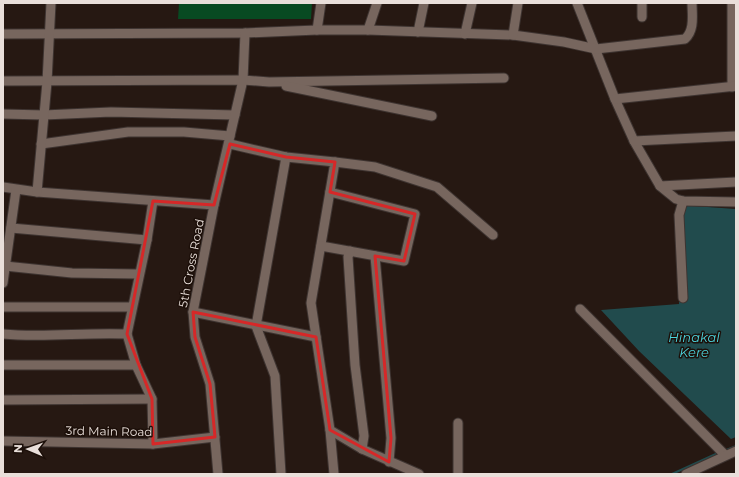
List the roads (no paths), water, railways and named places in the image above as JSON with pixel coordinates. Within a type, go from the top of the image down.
[{"type":"street","points":[[37,192],[44,115],[51,3]]},
{"type":"street","points":[[317,30],[320,3]]},
{"type":"street","points":[[368,30],[377,3]]},
{"type":"street","points":[[418,32],[424,3]]},
{"type":"street","points":[[465,34],[472,3]]},
{"type":"street","points":[[514,35],[518,3]]},
{"type":"street","points":[[577,3],[615,99],[634,141],[660,186],[676,199],[682,201],[736,202]]},
{"type":"street","points":[[642,3],[642,18]]},
{"type":"street","points":[[3,34],[245,34],[317,30],[368,30],[514,35],[564,42],[596,49],[685,39],[690,35],[692,28],[692,3]]},
{"type":"street","points":[[615,99],[734,87],[732,3]]},
{"type":"street","name":"5th Cross Road","points":[[218,474],[210,384],[196,337],[193,312],[214,205],[243,80],[245,34]]},
{"type":"street","points":[[3,81],[243,80],[269,82],[504,78]]},
{"type":"street","points":[[269,82],[432,116]]},
{"type":"street","points":[[3,114],[44,115],[111,112],[235,115]]},
{"type":"street","points":[[41,144],[128,132],[184,132],[230,140],[286,157],[375,167],[437,187],[493,235]]},
{"type":"street","points":[[634,141],[736,136]]},
{"type":"street","points":[[282,474],[275,376],[256,326],[286,157]]},
{"type":"street","points":[[334,474],[330,430],[311,303],[335,162]]},
{"type":"street","points":[[660,186],[736,182]]},
{"type":"street","points":[[3,187],[37,192],[214,205]]},
{"type":"street","points":[[3,283],[16,190]]},
{"type":"street","points":[[321,246],[404,261],[415,214],[330,192]]},
{"type":"street","points":[[153,201],[147,240],[138,274],[126,334],[136,365],[152,399],[153,444]]},
{"type":"street","points":[[682,201],[679,215],[683,298]]},
{"type":"street","points":[[11,228],[147,240]]},
{"type":"street","points":[[350,251],[348,257],[355,365],[364,436],[362,449]]},
{"type":"street","points":[[375,256],[391,438],[389,462]]},
{"type":"street","points":[[6,266],[72,273],[138,274]]},
{"type":"street","points":[[3,307],[132,307]]},
{"type":"street","points":[[580,309],[725,455]]},
{"type":"street","points":[[193,312],[316,337]]},
{"type":"street","points":[[3,334],[25,336],[97,332],[126,334]]},
{"type":"street","points":[[3,365],[136,365]]},
{"type":"street","points":[[3,400],[152,399]]},
{"type":"street","points":[[458,423],[458,474]]},
{"type":"street","points":[[330,430],[362,449],[419,474]]},
{"type":"street","name":"3rd Main Road","points":[[3,442],[153,444],[215,437]]},
{"type":"street","points":[[686,474],[736,451]]},
{"type":"water","name":"Hinakal Kere","points":[[679,205],[736,209],[736,437],[731,439],[639,351],[601,310],[679,304]]},
{"type":"waterway","points":[[724,451],[736,446]]},
{"type":"waterway","points":[[672,474],[718,453]]}]
